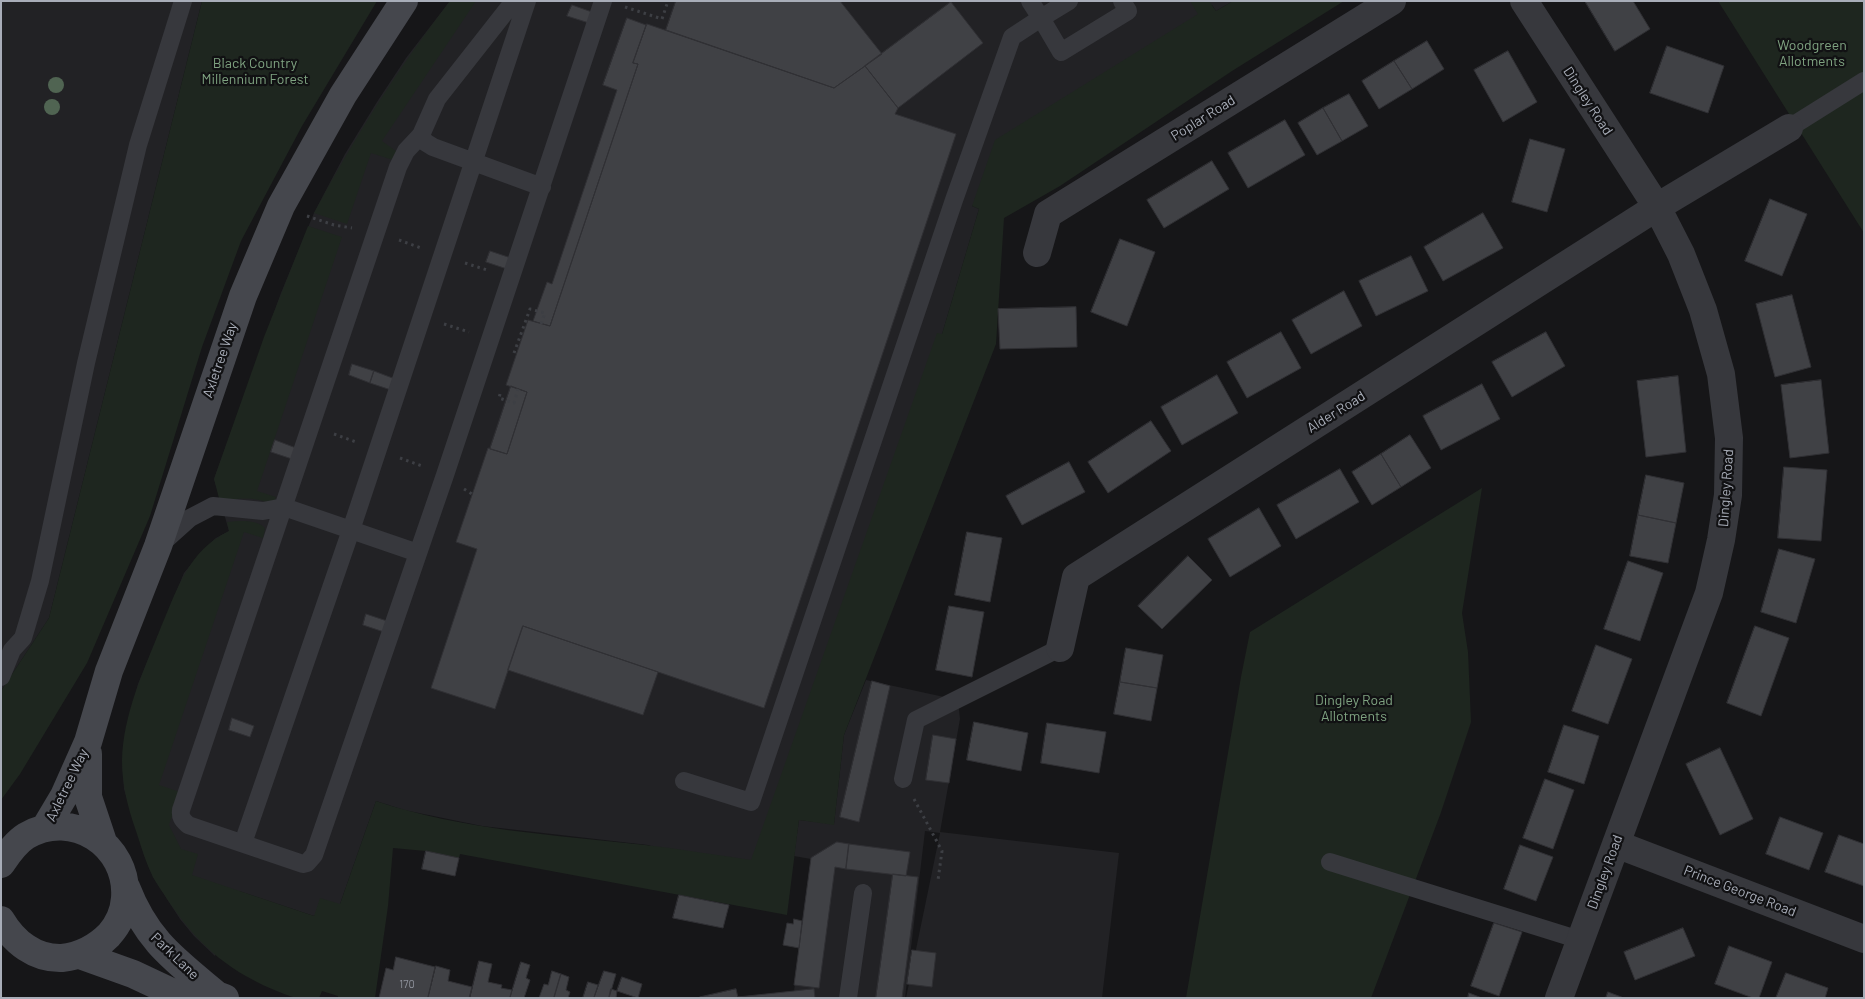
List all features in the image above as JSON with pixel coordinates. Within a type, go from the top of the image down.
[{"type":"street","name":"Axletree Way","points":[[45,828],[64,796],[88,742],[109,672],[158,546],[243,296],[281,206],[343,95],[404,1]]},
{"type":"street","name":"Poplar Road","points":[[1037,253],[1048,214],[1392,1]]},
{"type":"street","name":"Dingley Road","points":[[1524,1],[1657,208],[1681,254],[1703,310],[1721,374],[1729,438],[1728,494],[1721,540],[1709,593],[1559,998]]},
{"type":"street","name":"Alder Road","points":[[1060,648],[1076,577],[1657,208],[1789,128]]},
{"type":"street","name":"Axletree Way","points":[[88,742],[88,797],[103,842]]},
{"type":"street","points":[[1,864],[10,850],[26,836],[45,828],[66,826],[86,831],[103,842]]},
{"type":"street","name":"Park Lane","points":[[103,842],[114,855],[122,870],[134,910],[199,997]]},
{"type":"street","name":"Prince George Road","points":[[1616,844],[1864,939]]},
{"type":"street","points":[[1,920],[9,933],[12,945],[41,955],[61,958],[80,955],[100,944],[115,928],[124,908],[126,887]]},
{"type":"street","name":"Park Lane","points":[[80,955],[199,997]]},
{"type":"lane","points":[[1,677],[7,653],[23,638],[40,581],[86,362],[133,163],[183,1]]},
{"type":"lane","points":[[514,1],[437,100],[421,135],[406,151],[398,167],[181,810],[180,815],[188,825],[302,864],[312,860],[542,187],[610,3]]},
{"type":"lane","points":[[243,844],[351,530],[527,1]]},
{"type":"lane","points":[[1030,1],[1061,52],[1128,10],[1122,1]]},
{"type":"lane","points":[[684,781],[751,802],[951,210],[1012,37],[1069,1]]},
{"type":"lane","points":[[1789,128],[1864,81]]},
{"type":"lane","points":[[421,135],[425,142],[433,147],[542,187]]},
{"type":"lane","points":[[158,546],[190,518],[213,506],[263,511],[284,508],[418,553]]},
{"type":"lane","points":[[903,779],[916,720],[1060,648]]},
{"type":"lane","points":[[1330,862],[1580,940]]},
{"type":"lane","points":[[848,998],[863,892]]},
{"type":"path","points":[[610,3],[662,19],[668,1]]},
{"type":"path","points":[[281,206],[334,225],[376,232]]},
{"type":"path","points":[[513,355],[530,308],[545,313],[541,324]]},
{"type":"path","points":[[422,317],[490,340]]},
{"type":"path","points":[[903,779],[942,851],[938,880]]},
{"type":"shaded area","points":[[1,1],[202,1],[49,618],[1,691]]},
{"type":"shaded area","points":[[450,1],[1233,1],[1216,11],[1212,5],[972,206],[979,209],[940,341],[755,880],[648,845],[482,826],[404,810],[376,801],[340,904],[314,916],[239,891],[215,956],[194,936],[180,919],[153,877],[144,855],[124,789],[122,760],[127,724],[138,684],[184,573],[202,551],[216,538],[229,531],[214,479],[281,293],[314,213],[345,154],[377,102],[406,58]]},
{"type":"shaded area","points":[[866,680],[958,700],[960,719],[940,832],[1119,853],[1102,998],[906,998],[940,833],[925,831],[905,998],[738,998],[794,991],[811,859],[794,856],[799,820],[834,824],[844,735]]},
{"type":"green space","name":"Black Country Millennium Forest","points":[[202,1],[377,1],[302,126],[241,241],[202,347],[150,516],[87,663],[20,774],[1,800],[1,691],[49,618]]},
{"type":"green space","points":[[450,1],[476,1],[382,141],[400,154],[393,160],[371,153],[347,224],[314,213],[378,104],[412,52]]},
{"type":"green space","points":[[1190,1],[1209,1],[1216,11],[1233,1],[1344,1],[1232,71],[1060,186],[1004,218],[996,344],[844,735],[834,825],[799,820],[787,915],[460,854],[459,858],[426,851],[393,848],[388,906],[375,998],[338,998],[338,996],[322,991],[319,998],[290,996],[255,981],[240,972],[200,941],[178,914],[150,872],[124,788],[123,744],[130,709],[148,659],[179,585],[203,549],[229,531],[227,522],[246,521],[260,524],[265,529],[263,538],[244,532],[159,785],[180,792],[169,825],[181,849],[198,854],[192,875],[314,916],[320,898],[340,904],[376,801],[442,819],[475,825],[751,860],[937,333],[942,334],[979,209],[972,206],[995,140],[1198,14]]},
{"type":"green space","name":"Woodgreen Allotments","points":[[1718,1],[1864,1],[1864,233]]},
{"type":"green space","points":[[308,226],[342,237],[257,491],[276,497],[273,504],[247,498],[220,502],[214,479],[264,337]]},
{"type":"green space","name":"Dingley Road Allotments","points":[[1482,488],[1462,613],[1468,652],[1471,722],[1440,815],[1371,998],[1186,998],[1250,632]]},
{"type":"building","points":[[676,1],[840,1],[882,54],[834,88],[666,30]]},
{"type":"building","points":[[1585,1],[1633,1],[1650,29],[1615,51]]},
{"type":"building","points":[[951,2],[983,43],[898,108],[865,66]]},
{"type":"building","points":[[572,5],[592,12],[589,23],[567,16]]},
{"type":"building","points":[[627,18],[646,25],[633,63],[638,64],[550,326],[533,321],[547,282],[552,284],[617,90],[603,85]]},
{"type":"building","points":[[647,24],[834,88],[865,66],[898,108],[895,114],[956,134],[764,708],[523,626],[495,709],[431,688],[477,549],[456,542],[488,448],[507,454],[527,392],[506,385],[528,320],[550,326],[638,64],[633,63]]},
{"type":"building","points":[[1427,41],[1444,69],[1412,89],[1394,61]]},
{"type":"building","points":[[1667,46],[1724,66],[1708,113],[1650,93]]},
{"type":"building","points":[[1508,51],[1537,102],[1503,122],[1474,70]]},
{"type":"building","points":[[1394,61],[1412,89],[1379,109],[1362,81]]},
{"type":"building","points":[[1349,94],[1368,126],[1342,141],[1323,108]]},
{"type":"building","points":[[1323,108],[1342,141],[1317,155],[1298,123]]},
{"type":"building","points":[[1285,120],[1305,155],[1248,188],[1228,153]]},
{"type":"building","points":[[1530,139],[1565,149],[1547,212],[1512,202]]},
{"type":"building","points":[[1212,161],[1229,189],[1164,228],[1147,200]]},
{"type":"building","points":[[1770,199],[1807,214],[1782,276],[1745,261]]},
{"type":"building","points":[[1483,213],[1503,248],[1443,281],[1424,247]]},
{"type":"building","points":[[1120,239],[1155,252],[1127,326],[1091,312]]},
{"type":"building","points":[[490,251],[511,258],[507,269],[486,262]]},
{"type":"building","points":[[1411,256],[1428,291],[1376,316],[1359,281]]},
{"type":"building","points":[[1344,291],[1362,326],[1311,354],[1292,320]]},
{"type":"building","points":[[1792,295],[1811,367],[1775,377],[1756,304]]},
{"type":"building","points":[[1076,307],[1077,347],[1000,349],[998,309]]},
{"type":"building","points":[[1281,332],[1301,368],[1247,398],[1227,362]]},
{"type":"building","points":[[1546,332],[1565,366],[1512,397],[1492,362]]},
{"type":"building","points":[[352,364],[374,371],[370,383],[349,375]]},
{"type":"building","points":[[374,371],[395,379],[391,390],[370,383]]},
{"type":"building","points":[[1217,375],[1238,413],[1182,445],[1161,407]]},
{"type":"building","points":[[1678,376],[1686,452],[1646,457],[1637,381]]},
{"type":"building","points":[[1821,380],[1829,453],[1790,458],[1781,385]]},
{"type":"building","points":[[1482,384],[1500,419],[1441,450],[1423,416]]},
{"type":"building","points":[[511,386],[527,392],[507,454],[490,449]]},
{"type":"building","points":[[1151,421],[1171,451],[1108,493],[1088,462]]},
{"type":"building","points":[[1410,435],[1431,468],[1401,487],[1381,454]]},
{"type":"building","points":[[275,440],[296,448],[292,459],[271,452]]},
{"type":"building","points":[[1381,454],[1401,487],[1372,505],[1352,472]]},
{"type":"building","points":[[1069,462],[1085,492],[1022,525],[1006,496]]},
{"type":"building","points":[[1784,467],[1827,470],[1821,541],[1778,538]]},
{"type":"building","points":[[1340,469],[1359,502],[1296,539],[1277,505]]},
{"type":"building","points":[[1646,475],[1684,483],[1676,523],[1638,515]]},
{"type":"building","points":[[1259,508],[1281,546],[1230,577],[1208,539]]},
{"type":"building","points":[[1638,515],[1676,523],[1668,563],[1630,556]]},
{"type":"building","points":[[967,532],[1002,538],[990,602],[955,595]]},
{"type":"building","points":[[1779,549],[1815,559],[1796,623],[1761,612]]},
{"type":"building","points":[[1188,556],[1212,580],[1162,629],[1138,606]]},
{"type":"building","points":[[1628,561],[1663,573],[1640,641],[1604,629]]},
{"type":"building","points":[[949,606],[984,612],[972,677],[936,670]]},
{"type":"building","points":[[366,614],[387,621],[384,632],[363,625]]},
{"type":"building","points":[[523,626],[658,672],[643,715],[508,670]]},
{"type":"building","points":[[1755,626],[1789,638],[1761,716],[1727,703]]},
{"type":"building","points":[[1596,645],[1632,659],[1608,724],[1572,711]]},
{"type":"building","points":[[1126,648],[1163,655],[1157,688],[1120,682]]},
{"type":"building","points":[[872,681],[890,686],[859,822],[840,817]]},
{"type":"building","points":[[1120,682],[1157,688],[1151,721],[1114,714]]},
{"type":"building","points":[[232,718],[254,726],[250,737],[229,730]]},
{"type":"building","points":[[974,722],[1028,733],[1021,771],[967,760]]},
{"type":"building","points":[[1047,723],[1106,732],[1099,773],[1041,763]]},
{"type":"building","points":[[1564,725],[1599,736],[1584,784],[1548,772]]},
{"type":"building","points":[[933,735],[956,739],[949,783],[926,780]]},
{"type":"building","points":[[1720,748],[1753,819],[1720,835],[1686,764]]},
{"type":"building","points":[[1545,779],[1574,790],[1553,849],[1523,838]]},
{"type":"building","points":[[1780,817],[1823,833],[1809,870],[1766,854]]},
{"type":"building","points":[[1839,835],[1864,844],[1864,886],[1825,872]]},
{"type":"building","points":[[837,842],[849,844],[846,869],[835,867],[819,988],[794,985],[811,858]]},
{"type":"building","points":[[849,844],[910,852],[906,876],[846,869]]},
{"type":"building","points":[[1520,845],[1553,857],[1536,901],[1504,889]]},
{"type":"building","points":[[426,851],[459,858],[455,876],[422,869]]},
{"type":"building","points":[[893,874],[918,877],[902,998],[876,998]]},
{"type":"building","points":[[679,895],[729,905],[723,928],[673,918]]},
{"type":"building","points":[[794,919],[802,921],[799,948],[783,945],[787,923],[793,924]]},
{"type":"building","points":[[1494,923],[1522,932],[1499,996],[1471,986]]},
{"type":"building","points":[[1683,928],[1695,956],[1635,980],[1624,952]]},
{"type":"building","points":[[1729,946],[1772,962],[1759,998],[1753,998],[1715,984]]},
{"type":"building","points":[[912,950],[936,953],[932,987],[907,984]]},
{"type":"building","points":[[396,957],[435,967],[428,998],[379,998],[386,968],[393,970]]},
{"type":"building","points":[[479,961],[492,964],[488,982],[502,985],[501,988],[512,990],[510,998],[470,998]]},
{"type":"building","points":[[521,962],[530,965],[526,978],[530,980],[524,998],[510,998]]},
{"type":"building","points":[[436,966],[450,970],[448,981],[472,987],[469,998],[428,998]]},
{"type":"building","points":[[552,971],[561,974],[554,998],[539,998],[544,984],[548,985]]},
{"type":"building","points":[[604,971],[616,974],[609,998],[594,998]]},
{"type":"building","points":[[1786,973],[1828,988],[1825,998],[1776,998]]},
{"type":"building","points":[[561,974],[569,977],[566,990],[570,992],[568,998],[554,998]]},
{"type":"building","points":[[622,977],[642,984],[638,998],[617,991]]},
{"type":"building","points":[[588,982],[598,985],[594,998],[583,998]]},
{"type":"building","points":[[611,989],[617,991],[616,998],[609,998]]},
{"type":"building","points":[[736,989],[738,998],[700,997]]},
{"type":"building","points":[[814,989],[815,998],[738,997],[794,991]]},
{"type":"building","points":[[1608,992],[1624,998],[1606,998]]},
{"type":"building","points":[[1469,993],[1482,998],[1468,998]]}]
